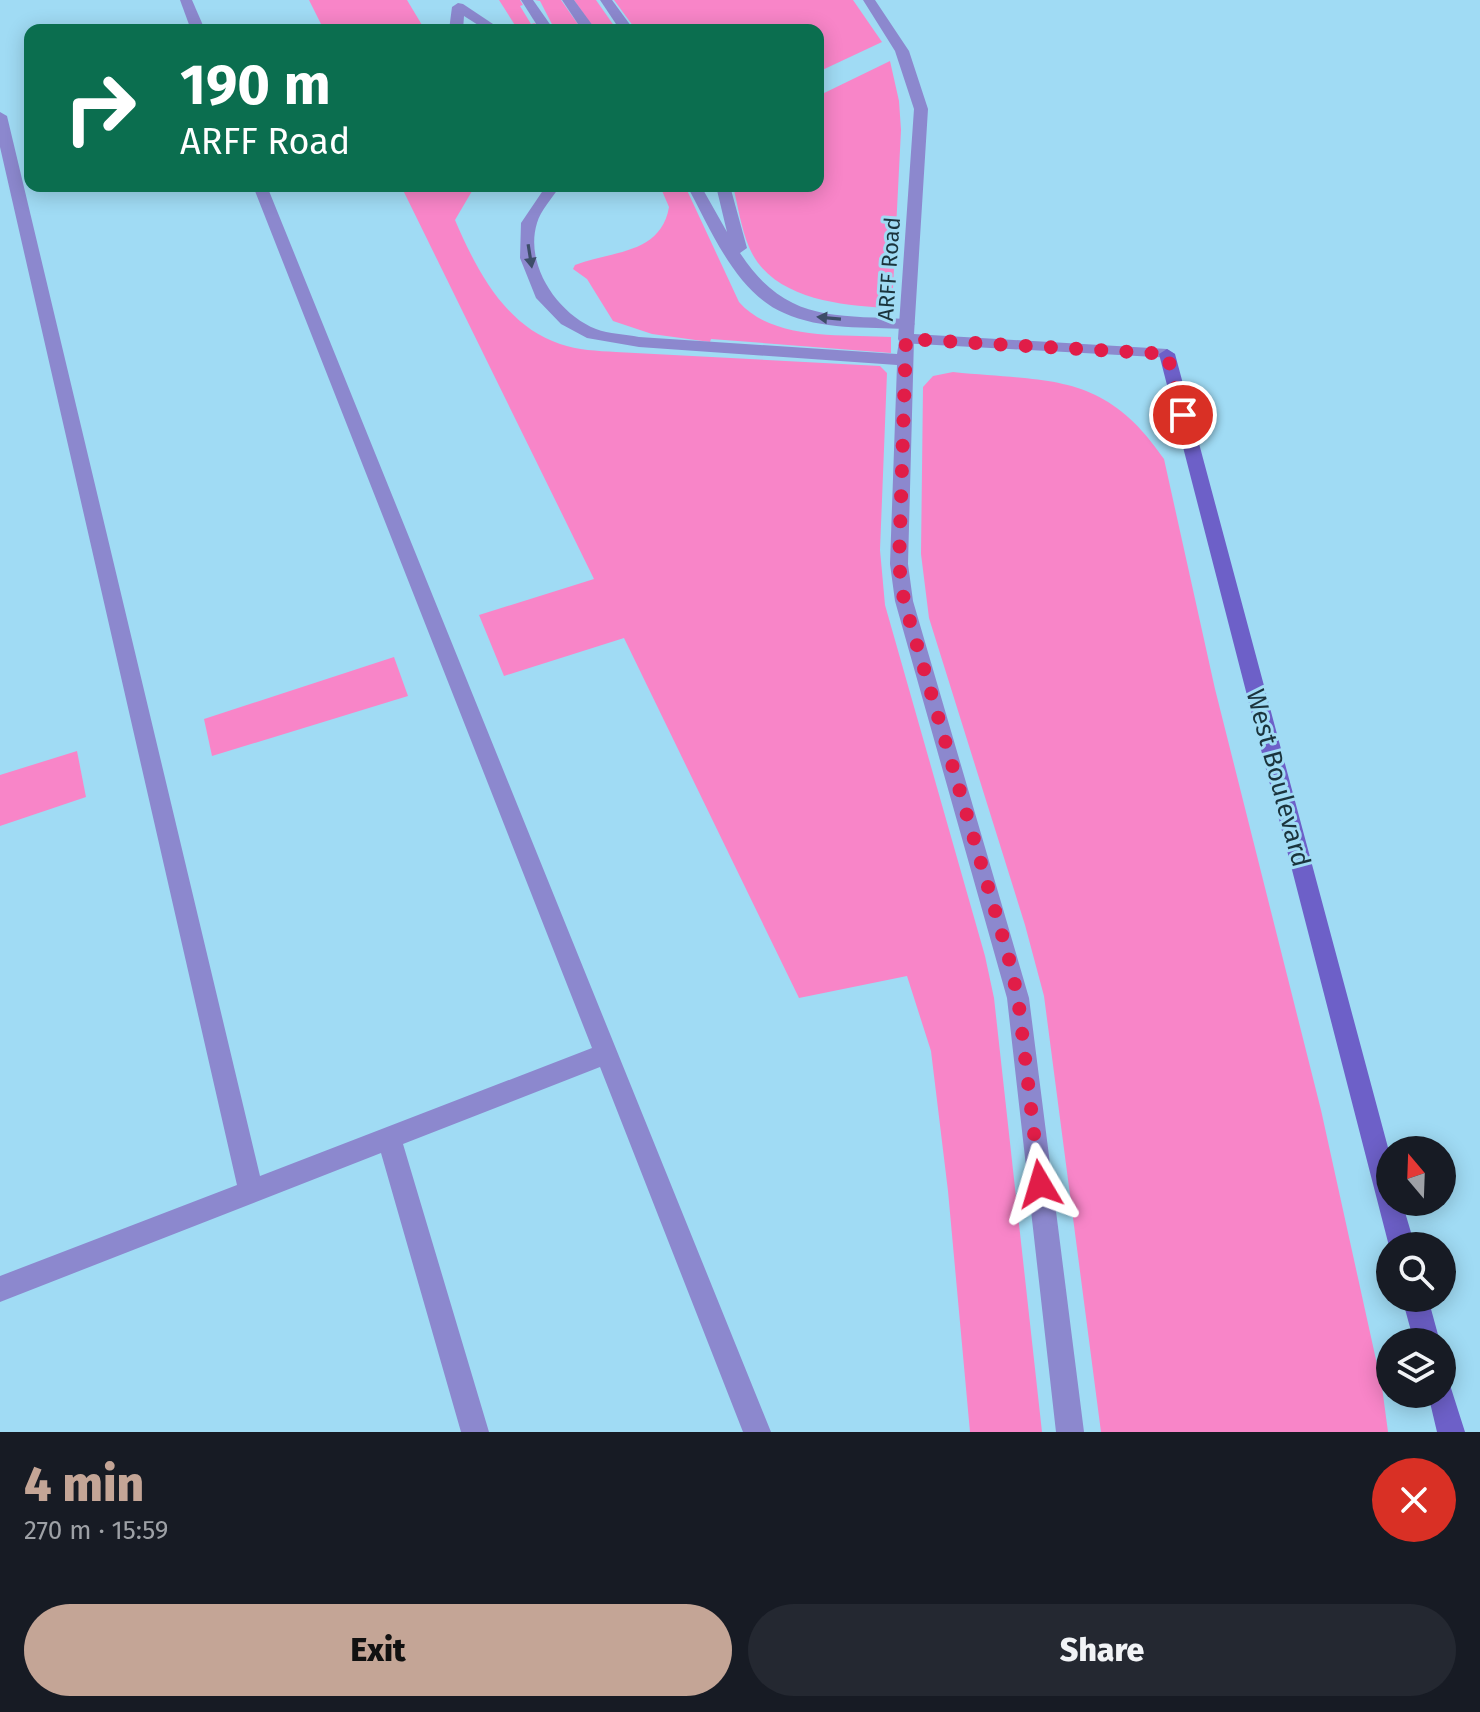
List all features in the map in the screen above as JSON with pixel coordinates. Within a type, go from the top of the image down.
[{"type":"street","points":[[186,0],[196,24]]},
{"type":"street","points":[[527,0],[543,24]]},
{"type":"street","points":[[568,0],[585,24]]},
{"type":"street","points":[[606,0],[623,24]]},
{"type":"street","name":"ARFF Road","points":[[869,0],[902,51],[921,109],[906,341],[1167,354]]},
{"type":"street","points":[[456,3],[456,24]]},
{"type":"street","points":[[456,3],[462,24]]},
{"type":"street","points":[[456,3],[468,24]]},
{"type":"street","points":[[456,3],[476,24]]},
{"type":"street","points":[[456,3],[486,24]]},
{"type":"street","points":[[0,116],[251,1192]]},
{"type":"street","points":[[262,192],[757,1432]]},
{"type":"street","points":[[549,192],[529,223],[528,258],[542,294],[567,320],[593,334],[639,342],[906,341]]},
{"type":"street","points":[[698,192],[744,271],[768,298],[806,316],[906,341]]},
{"type":"street","points":[[724,192],[744,271]]},
{"type":"street","points":[[906,341],[899,564],[904,601],[1018,998],[1070,1432]]},
{"type":"street","name":"West Boulevard","points":[[1167,354],[1376,1149]]},
{"type":"street","points":[[0,1289],[606,1054]]},
{"type":"street","points":[[389,1139],[475,1432]]},
{"type":"street","points":[[1445,1408],[1451,1432]]},
{"type":"shaded area","points":[[309,0],[407,0],[421,24],[321,24]]},
{"type":"shaded area","points":[[499,0],[520,0],[523,5],[520,6],[531,24],[514,24]]},
{"type":"shaded area","points":[[535,0],[561,0],[578,24],[552,24],[540,1]]},
{"type":"shaded area","points":[[574,0],[596,0],[613,24],[591,24]]},
{"type":"shaded area","points":[[614,0],[853,0],[882,42],[824,69],[824,24],[632,24]]},
{"type":"shaded area","points":[[890,61],[899,101],[901,130],[892,308],[831,302],[791,289],[759,265],[746,240],[734,192],[824,192],[824,93]]},
{"type":"shaded area","points":[[404,192],[471,192],[455,220],[483,276],[508,310],[523,324],[560,344],[602,351],[880,366],[887,373],[880,550],[885,605],[985,956],[994,998],[1042,1432],[970,1432],[948,1191],[931,1051],[907,976],[799,998],[624,638],[504,676],[479,615],[594,579]]},
{"type":"shaded area","points":[[663,192],[688,192],[739,302],[753,315],[770,324],[810,333],[891,337],[891,353],[711,339],[710,342],[652,334],[613,321],[587,279],[573,269],[575,265],[645,243],[664,223],[669,207]]},
{"type":"shaded area","points":[[953,372],[1018,377],[1072,386],[1096,395],[1119,410],[1142,430],[1164,459],[1215,689],[1321,1110],[1376,1360],[1376,1408],[1385,1408],[1388,1432],[1101,1432],[1044,996],[1025,925],[929,618],[921,554],[923,387],[933,376]]},
{"type":"shaded area","points":[[394,657],[408,696],[212,756],[204,719]]},
{"type":"shaded area","points":[[77,751],[86,797],[0,826],[0,775]]},
{"type":"route","points":[[1040,1184],[1018,998],[1008,955],[904,601],[899,564],[906,339],[1167,354],[1183,415]]}]
